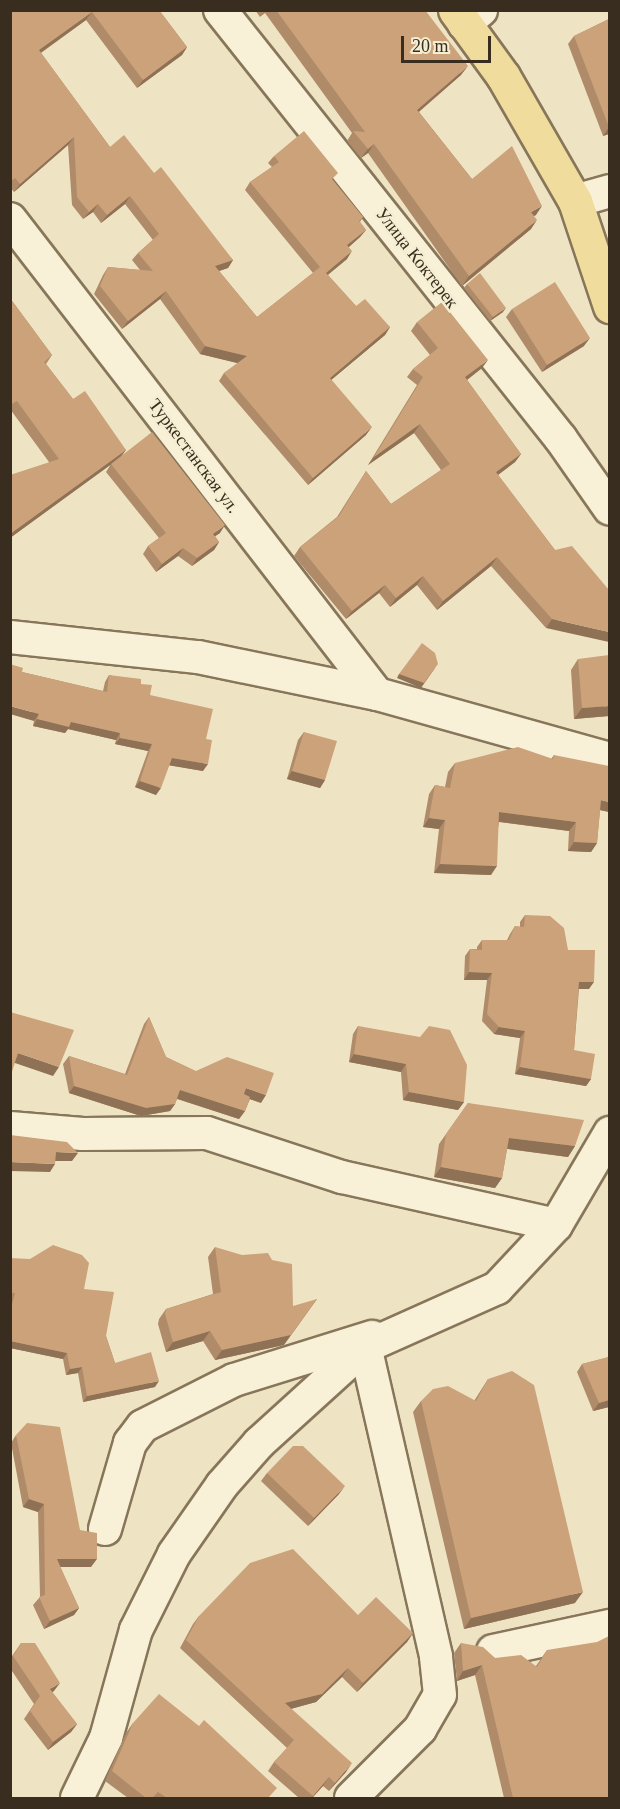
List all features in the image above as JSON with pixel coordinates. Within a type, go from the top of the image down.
[{"type":"main road","points":[[467,15],[575,201],[609,306]]},
{"type":"street","name":"Улица Коктерек","points":[[220,10],[561,439],[609,509]]},
{"type":"street","points":[[575,201],[609,191]]},
{"type":"street","name":"Туркестанская ул.","points":[[10,219],[376,694]]},
{"type":"street","points":[[10,637],[198,657],[376,694],[609,759]]},
{"type":"street","points":[[10,1128],[83,1134],[207,1133],[342,1177],[556,1225]]},
{"type":"street","points":[[105,1528],[130,1443],[143,1426],[234,1380],[393,1331],[497,1288],[556,1225],[609,1132]]},
{"type":"street","points":[[77,1798],[103,1748],[136,1630],[198,1516],[258,1443],[365,1347],[393,1331]]},
{"type":"street","points":[[351,1798],[427,1720],[440,1695],[434,1645],[365,1347]]},
{"type":"street","points":[[493,1651],[609,1626]]},
{"type":"building","points":[[10,10],[159,10],[187,47],[143,80],[92,12],[39,50],[110,147],[124,135],[154,173],[161,167],[233,260],[215,266],[257,317],[320,267],[250,182],[279,162],[274,156],[304,131],[338,173],[332,179],[363,217],[359,221],[366,230],[347,245],[352,251],[326,273],[356,306],[365,299],[390,327],[330,378],[372,427],[313,478],[224,373],[247,356],[205,346],[166,291],[128,321],[100,286],[108,267],[153,271],[138,253],[159,234],[130,196],[107,215],[98,204],[89,212],[77,197],[74,137],[20,184],[15,178],[10,182],[10,85],[12,83],[10,81]]},
{"type":"building","points":[[276,10],[425,10],[468,66],[417,110],[472,179],[512,146],[542,206],[531,212],[537,220],[469,276],[374,144],[368,149],[353,131],[365,132]]},
{"type":"building","points":[[609,19],[609,127],[574,36]]},
{"type":"building","points":[[480,273],[506,308],[493,317],[467,284]]},
{"type":"building","points":[[555,282],[590,338],[547,365],[512,309]]},
{"type":"building","points":[[10,298],[52,355],[44,362],[73,399],[85,391],[126,450],[10,534],[10,475],[59,459],[17,401],[10,405]]},
{"type":"building","points":[[442,302],[488,360],[465,377],[521,454],[496,472],[555,550],[572,546],[609,590],[609,632],[552,619],[497,557],[443,601],[423,576],[396,598],[385,585],[352,611],[300,547],[339,516],[366,471],[391,504],[450,464],[420,424],[374,457],[423,377],[413,369],[438,348],[417,322]]},
{"type":"building","points":[[152,432],[225,525],[213,534],[219,542],[197,558],[183,548],[162,564],[148,546],[166,533],[111,464]]},
{"type":"building","points":[[422,643],[435,653],[438,664],[424,683],[399,674]]},
{"type":"building","points":[[609,655],[609,706],[582,708],[578,659]]},
{"type":"building","points":[[10,664],[23,668],[22,672],[107,692],[109,675],[141,679],[141,684],[152,685],[150,695],[213,709],[206,739],[212,740],[208,764],[172,758],[161,788],[140,781],[152,744],[120,738],[120,733],[71,722],[69,727],[37,719],[39,714],[10,706]]},
{"type":"building","points":[[304,732],[337,741],[325,780],[292,771]]},
{"type":"building","points":[[518,747],[553,759],[554,755],[609,766],[609,802],[601,800],[597,843],[574,842],[576,822],[499,812],[497,866],[440,864],[445,820],[429,818],[435,785],[450,788],[455,763]]},
{"type":"building","points":[[525,915],[550,916],[564,928],[568,950],[595,950],[594,982],[579,982],[574,1050],[595,1054],[591,1079],[520,1067],[525,1031],[499,1027],[487,1014],[492,973],[469,972],[470,949],[482,950],[482,940],[509,940],[515,926],[524,927]]},
{"type":"building","points":[[10,1012],[74,1030],[59,1067],[18,1053],[10,1078]]},
{"type":"building","points":[[149,1017],[166,1057],[196,1071],[227,1057],[274,1073],[266,1095],[246,1088],[244,1094],[250,1097],[245,1111],[180,1090],[175,1104],[146,1108],[74,1086],[69,1056],[127,1075]]},
{"type":"building","points":[[358,1026],[420,1037],[429,1026],[450,1030],[467,1065],[464,1102],[409,1092],[406,1064],[354,1054]]},
{"type":"building","points":[[468,1103],[584,1120],[575,1146],[509,1138],[502,1178],[441,1167],[446,1134]]},
{"type":"building","points":[[10,1135],[67,1142],[78,1153],[56,1152],[55,1164],[10,1162]]},
{"type":"building","points":[[53,1245],[82,1255],[89,1263],[84,1289],[114,1292],[106,1336],[115,1363],[151,1352],[159,1381],[87,1396],[82,1367],[70,1369],[67,1353],[10,1341],[10,1312],[15,1293],[10,1293],[10,1258],[30,1259]]},
{"type":"building","points":[[215,1247],[242,1255],[268,1253],[272,1260],[292,1264],[293,1306],[317,1299],[291,1335],[222,1350],[210,1331],[173,1342],[165,1314],[166,1309],[221,1292]]},
{"type":"building","points":[[609,1357],[609,1400],[599,1403],[582,1364]]},
{"type":"building","points":[[512,1371],[534,1385],[583,1592],[471,1618],[421,1401],[433,1389],[448,1386],[476,1401],[488,1379]]},
{"type":"building","points":[[27,1423],[60,1427],[80,1530],[97,1533],[97,1559],[57,1559],[79,1608],[50,1621],[39,1597],[45,1595],[44,1504],[29,1499],[16,1435]]},
{"type":"building","points":[[293,1446],[303,1446],[345,1486],[314,1518],[267,1473]]},
{"type":"building","points":[[293,1549],[358,1615],[376,1597],[413,1633],[363,1683],[348,1668],[322,1694],[285,1703],[352,1763],[335,1783],[329,1777],[313,1796],[274,1762],[294,1740],[186,1640],[199,1616],[250,1563]]},
{"type":"building","points":[[609,1636],[609,1798],[513,1798],[482,1665],[463,1671],[461,1643],[483,1647],[495,1658],[521,1655],[537,1667],[547,1650],[597,1642]]},
{"type":"building","points":[[21,1643],[35,1643],[60,1683],[50,1689],[77,1724],[53,1742],[30,1711],[40,1696],[13,1656]]},
{"type":"building","points":[[159,1694],[199,1726],[204,1720],[277,1788],[268,1798],[167,1798],[158,1792],[152,1798],[146,1798],[112,1771],[133,1723]]}]
